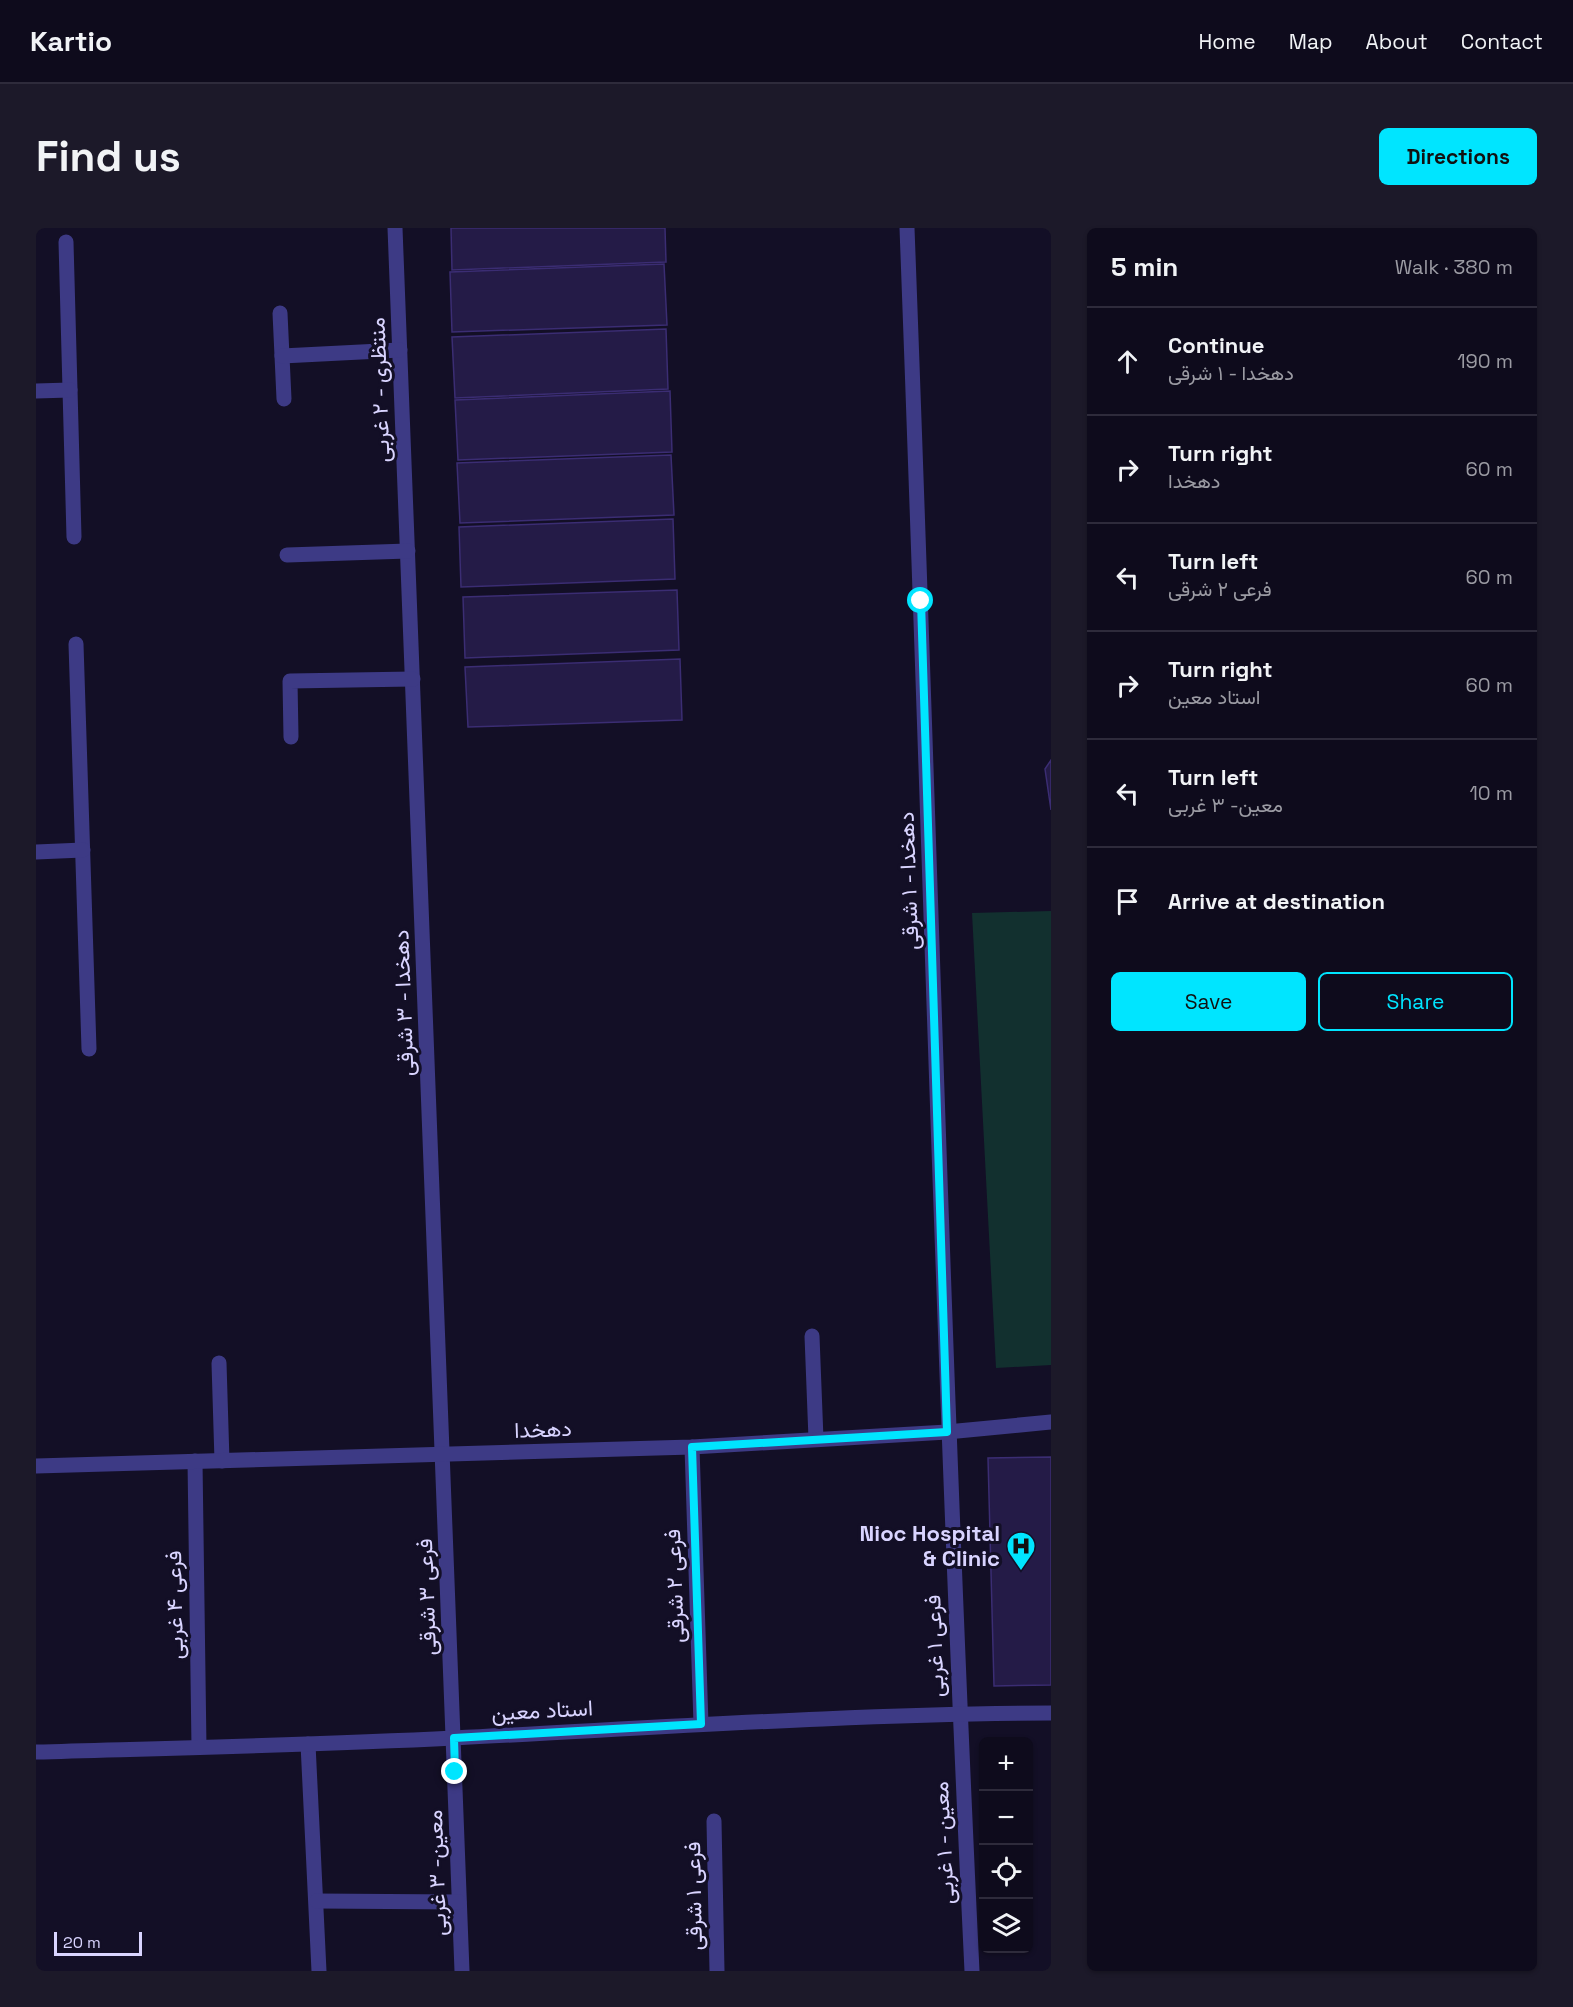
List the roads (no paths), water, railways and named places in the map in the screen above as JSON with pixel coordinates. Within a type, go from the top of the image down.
[{"type":"street","name":"منتظری - ۲ غربی","points":[[395,228],[408,551]]},
{"type":"street","name":"دهخدا - ۱ شرقی","points":[[907,228],[947,1432]]},
{"type":"street","points":[[66,242],[74,537]]},
{"type":"street","points":[[280,313],[284,399]]},
{"type":"street","points":[[282,356],[400,350]]},
{"type":"street","points":[[36,391],[70,390]]},
{"type":"street","points":[[287,555],[408,551]]},
{"type":"street","name":"دهخدا - ۳ شرقی","points":[[408,551],[443,1454]]},
{"type":"street","points":[[76,644],[89,1049]]},
{"type":"street","points":[[291,737],[290,681],[413,679]]},
{"type":"street","points":[[36,852],[83,850]]},
{"type":"street","points":[[812,1336],[816,1439]]},
{"type":"street","points":[[219,1363],[222,1461]]},
{"type":"street","name":"دهخدا","points":[[36,1466],[692,1447],[947,1432],[1051,1422]]},
{"type":"street","name":"فرعی ۱ غربی","points":[[947,1432],[959,1714]]},
{"type":"street","name":"فرعی ۲ شرقی","points":[[692,1447],[701,1724]]},
{"type":"street","name":"فرعی ۳ شرقی","points":[[443,1454],[454,1738]]},
{"type":"street","name":"فرعی ۴ غربی","points":[[195,1461],[199,1747]]},
{"type":"street","name":"استاد معین","points":[[36,1752],[454,1738],[701,1724],[959,1714],[1051,1713]]},
{"type":"street","name":"معین - ۱ غربی","points":[[959,1714],[972,1971]]},
{"type":"street","name":"معین- ۳ غربی","points":[[454,1738],[462,1971]]},
{"type":"street","points":[[308,1744],[320,1971]]},
{"type":"street","name":"فرعی ۱ شرقی","points":[[714,1821],[717,1971]]},
{"type":"street","points":[[317,1901],[459,1902]]},
{"type":"place","name":"Nioc Hospital & Clinic","points":[[1021,1572]]}]
